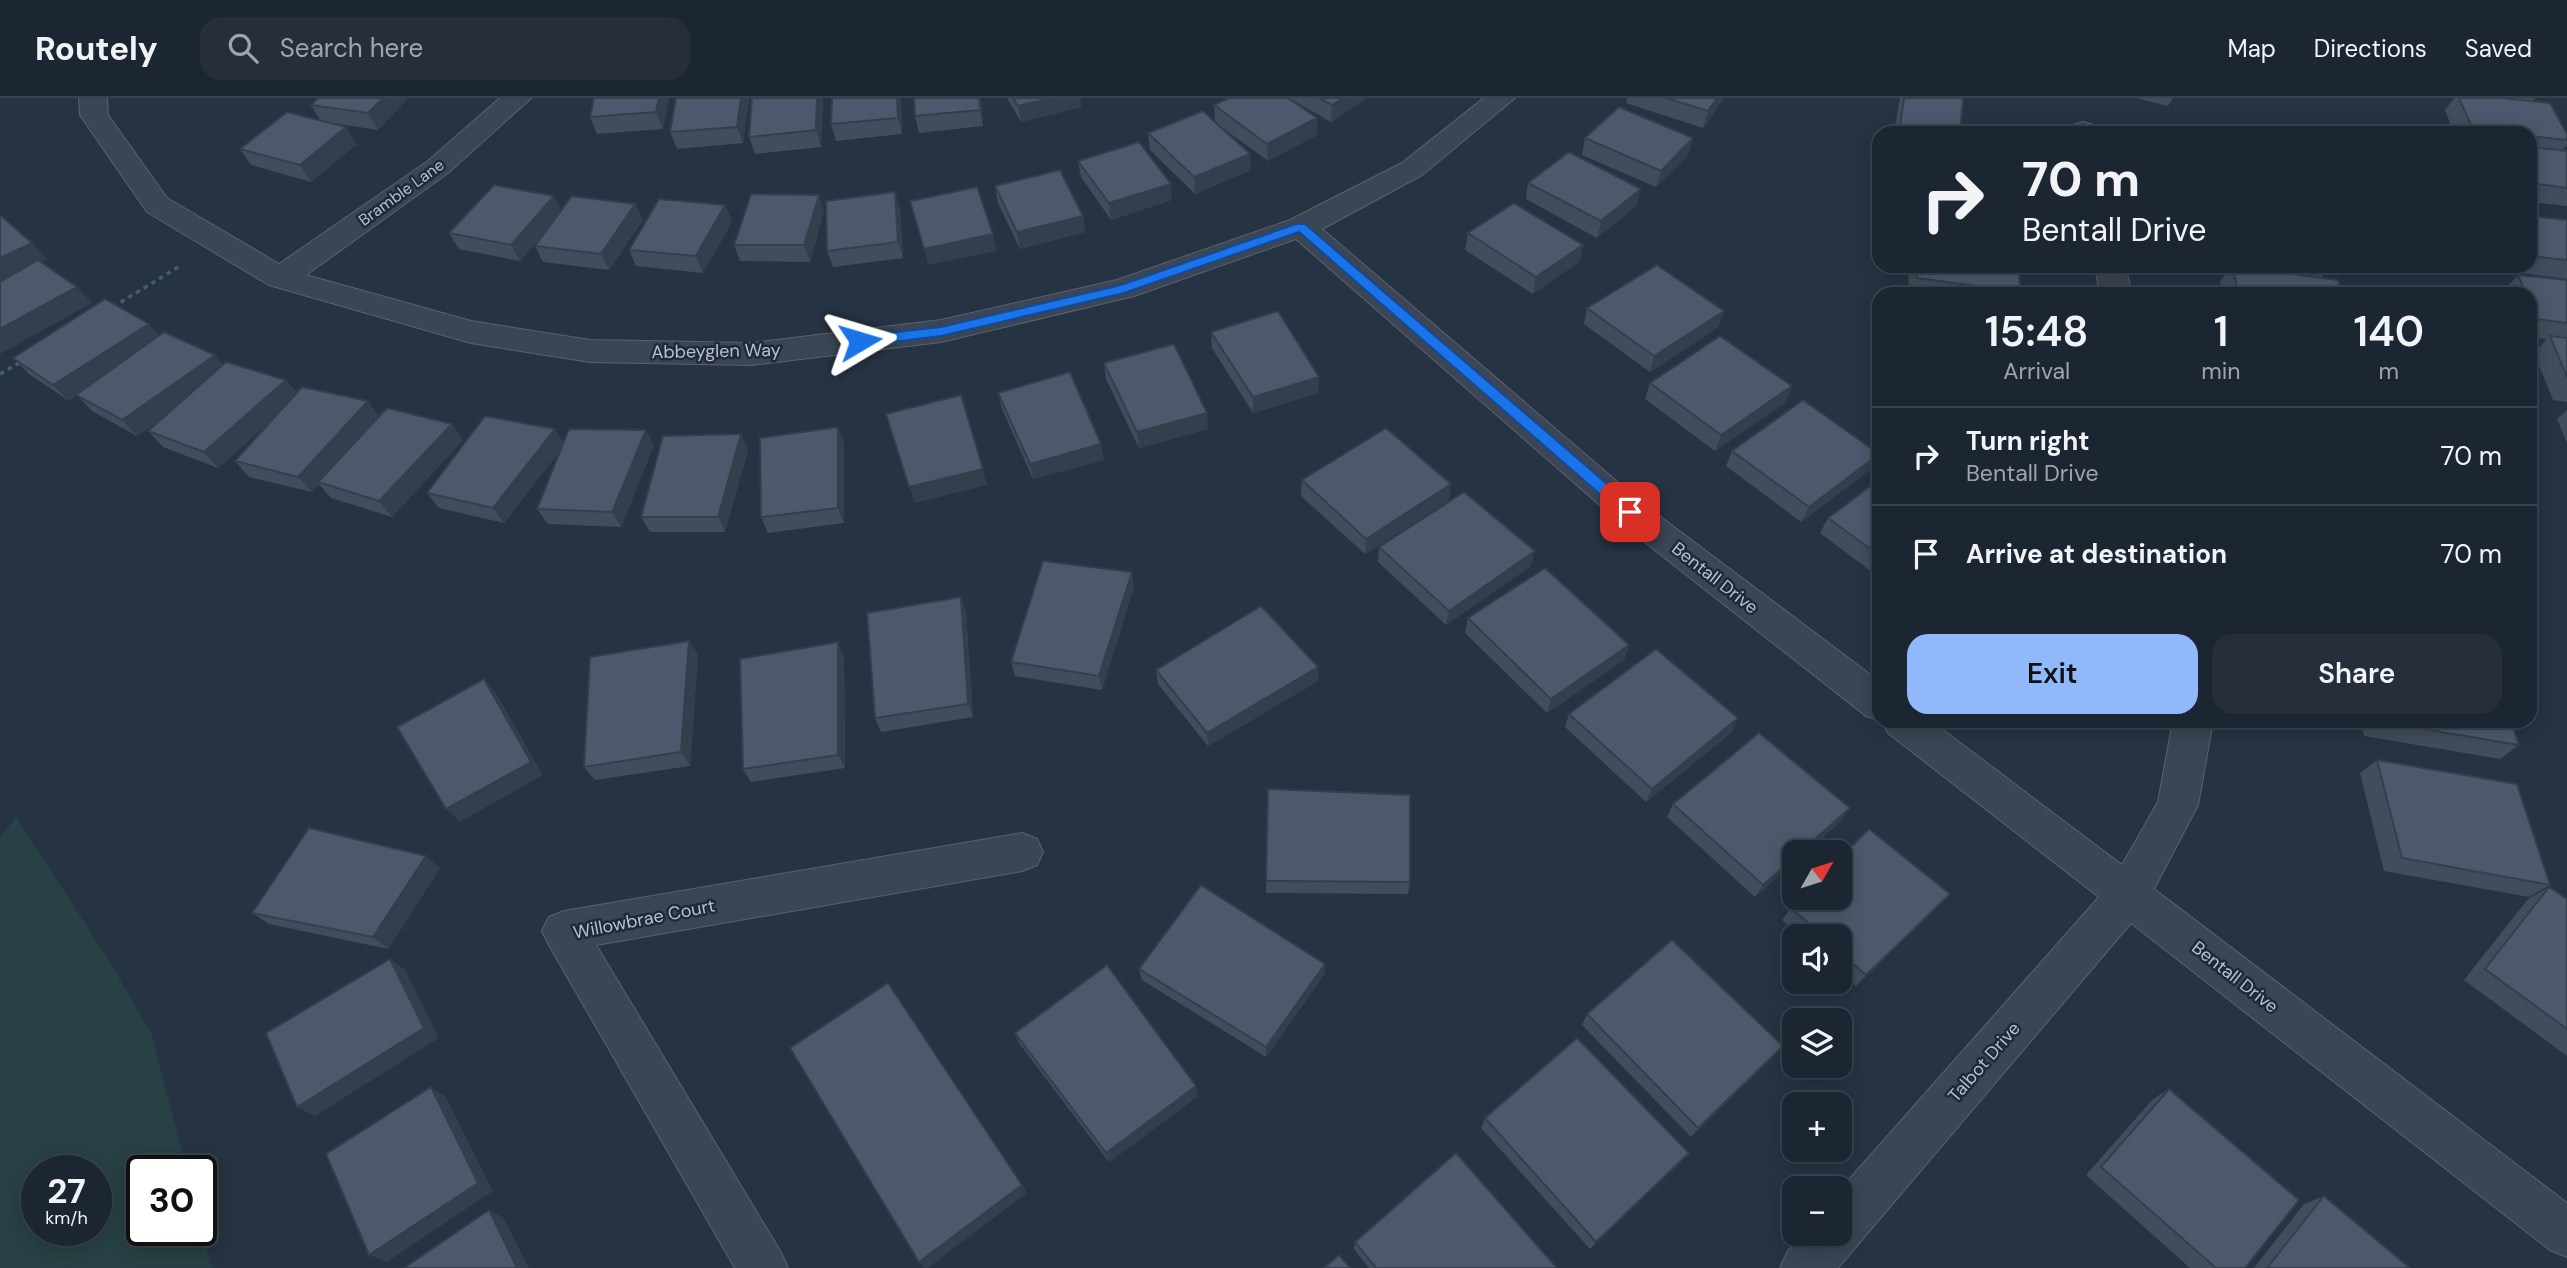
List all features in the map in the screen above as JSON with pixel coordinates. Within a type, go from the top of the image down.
[{"type":"street","name":"Abbeyglen Way","points":[[93,98],[94,115],[157,205],[280,278],[471,332],[590,351],[751,354],[941,331],[1124,289],[1301,227],[1412,169],[1501,98]]},
{"type":"street","name":"Bramble Lane","points":[[280,278],[438,167],[517,98]]},
{"type":"street","name":"Bentall Drive","points":[[1301,227],[1630,512],[1872,698]]},
{"type":"street","name":"Bentall Drive","points":[[1911,728],[2567,1233]]},
{"type":"street","name":"Talbot Drive","points":[[1852,1213],[2128,895],[2178,805],[2192,728]]},
{"type":"street","name":"Willowbrae Court","points":[[763,1268],[564,931],[1022,852]]},
{"type":"street","points":[[1805,1268],[1824,1246]]},
{"type":"path","points":[[104,312],[220,242]]},
{"type":"path","points":[[0,374],[23,360]]},
{"type":"green space","points":[[16,817],[108,959],[151,1033],[183,1155],[126,1155],[126,1246],[206,1246],[212,1268],[0,1268],[0,838]]},
{"type":"building","points":[[318,98],[383,98],[368,113],[311,105]]},
{"type":"building","points":[[594,98],[659,98],[656,112],[590,117]]},
{"type":"building","points":[[676,98],[741,98],[737,127],[670,132]]},
{"type":"building","points":[[752,98],[817,98],[816,130],[749,137]]},
{"type":"building","points":[[832,98],[897,98],[898,118],[831,124]]},
{"type":"building","points":[[914,98],[979,98],[980,110],[915,116]]},
{"type":"building","points":[[1013,98],[1050,98],[1018,106]]},
{"type":"building","points":[[1229,98],[1288,98],[1317,118],[1267,144],[1214,105]]},
{"type":"building","points":[[1319,98],[1343,98],[1332,105]]},
{"type":"building","points":[[1666,98],[1717,98],[1708,111]]},
{"type":"building","points":[[1904,98],[1963,98],[1961,126],[1900,126]]},
{"type":"building","points":[[2459,98],[2503,98],[2550,103],[2567,134],[2567,140],[2537,137],[2537,126],[2472,126]]},
{"type":"building","points":[[1619,107],[1693,138],[1661,171],[1585,138]]},
{"type":"building","points":[[1203,111],[1250,154],[1194,177],[1148,133]]},
{"type":"building","points":[[287,112],[346,127],[300,165],[240,149]]},
{"type":"building","points":[[1139,142],[1171,184],[1109,203],[1078,161]]},
{"type":"building","points":[[2537,148],[2567,151],[2567,188],[2537,184]]},
{"type":"building","points":[[1569,152],[1641,189],[1601,221],[1528,183]]},
{"type":"building","points":[[1060,170],[1083,216],[1017,232],[995,186]]},
{"type":"building","points":[[494,185],[554,196],[511,245],[449,233]]},
{"type":"building","points":[[977,187],[993,234],[924,249],[910,201]]},
{"type":"building","points":[[895,192],[898,242],[827,251],[826,201]]},
{"type":"building","points":[[751,194],[819,195],[804,245],[734,245]]},
{"type":"building","points":[[572,196],[635,204],[601,254],[535,246]]},
{"type":"building","points":[[659,199],[725,205],[696,256],[629,250]]},
{"type":"building","points":[[1514,203],[1583,245],[1536,277],[1468,233]]},
{"type":"building","points":[[0,215],[32,243],[0,258]]},
{"type":"building","points":[[2537,217],[2567,220],[2567,260],[2537,257]]},
{"type":"building","points":[[38,260],[77,287],[0,329],[0,282]]},
{"type":"building","points":[[1657,265],[1724,311],[1654,356],[1587,308]]},
{"type":"building","points":[[1917,273],[2019,273],[2020,287],[1984,287],[1917,278]]},
{"type":"building","points":[[2234,273],[2285,273],[2338,280],[2340,287],[2237,287]]},
{"type":"building","points":[[2518,275],[2567,280],[2567,323],[2537,319],[2537,287],[2523,287]]},
{"type":"building","points":[[105,299],[149,324],[53,385],[13,358]]},
{"type":"building","points":[[1278,311],[1319,377],[1253,397],[1211,332]]},
{"type":"building","points":[[164,332],[215,355],[122,420],[76,395]]},
{"type":"building","points":[[1720,336],[1792,386],[1721,435],[1650,383]]},
{"type":"building","points":[[2550,336],[2567,338],[2567,377]]},
{"type":"building","points":[[1174,344],[1207,413],[1137,432],[1104,363]]},
{"type":"building","points":[[226,362],[286,380],[204,452],[148,431]]},
{"type":"building","points":[[1070,372],[1101,444],[1030,464],[998,393]]},
{"type":"building","points":[[302,387],[368,401],[298,477],[235,461]]},
{"type":"building","points":[[961,395],[983,469],[909,487],[886,414]]},
{"type":"building","points":[[1803,400],[1872,449],[1872,459],[1809,507],[1732,451]]},
{"type":"building","points":[[387,408],[452,424],[379,501],[318,482]]},
{"type":"building","points":[[485,416],[555,429],[493,508],[427,493]]},
{"type":"building","points":[[838,427],[838,508],[761,517],[760,438]]},
{"type":"building","points":[[1386,428],[1451,484],[1366,539],[1302,480]]},
{"type":"building","points":[[569,429],[646,430],[612,512],[537,509]]},
{"type":"building","points":[[741,434],[718,517],[641,517],[663,436]]},
{"type":"building","points":[[1872,485],[1872,550],[1828,518]]},
{"type":"building","points":[[1464,492],[1535,551],[1449,611],[1379,547]]},
{"type":"building","points":[[1043,561],[1132,572],[1099,676],[1011,662]]},
{"type":"building","points":[[1545,568],[1629,645],[1551,699],[1468,618]]},
{"type":"building","points":[[961,597],[968,704],[875,718],[867,613]]},
{"type":"building","points":[[1261,606],[1318,667],[1207,733],[1156,670]]},
{"type":"building","points":[[689,641],[681,752],[584,767],[590,657]]},
{"type":"building","points":[[838,642],[838,755],[743,769],[740,659]]},
{"type":"building","points":[[1656,649],[1738,718],[1652,789],[1569,714]]},
{"type":"building","points":[[484,679],[531,762],[446,809],[397,727]]},
{"type":"building","points":[[2417,728],[2513,728],[2519,745]]},
{"type":"building","points":[[1759,733],[1850,808],[1814,840],[1782,840],[1782,868],[1763,885],[1673,804]]},
{"type":"building","points":[[2377,760],[2517,784],[2550,885],[2402,858]]},
{"type":"building","points":[[1268,789],[1410,795],[1410,882],[1266,881]]},
{"type":"building","points":[[309,828],[426,856],[373,937],[252,913]]},
{"type":"building","points":[[1869,829],[1950,894],[1866,975],[1852,963],[1852,924],[1809,924],[1793,910],[1852,910],[1852,846]]},
{"type":"building","points":[[1201,885],[1325,964],[1266,1047],[1139,969]]},
{"type":"building","points":[[2549,887],[2567,899],[2567,1029],[2485,969]]},
{"type":"building","points":[[1672,940],[1782,1047],[1698,1128],[1587,1014]]},
{"type":"building","points":[[390,959],[424,1028],[297,1107],[266,1033]]},
{"type":"building","points":[[1107,965],[1196,1086],[1106,1153],[1015,1033]]},
{"type":"building","points":[[888,983],[1022,1185],[919,1262],[790,1048]]},
{"type":"building","points":[[1577,1038],[1689,1153],[1596,1242],[1485,1118]]},
{"type":"building","points":[[431,1087],[478,1183],[369,1255],[326,1154]]},
{"type":"building","points":[[2169,1089],[2299,1200],[2245,1268],[2216,1268],[2101,1167]]},
{"type":"building","points":[[1456,1153],[1557,1268],[1376,1268],[1355,1242]]},
{"type":"building","points":[[2324,1196],[2410,1268],[2267,1268]]},
{"type":"building","points":[[489,1210],[517,1268],[404,1268]]},
{"type":"building","points":[[1339,1255],[1350,1268],[1324,1268]]},
{"type":"route","points":[[860,341],[941,331],[1124,289],[1301,227],[1630,512]]}]
